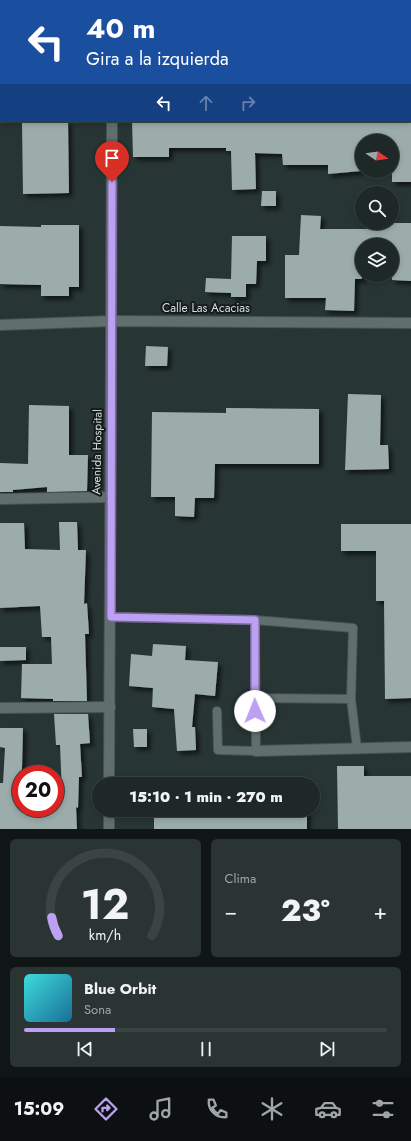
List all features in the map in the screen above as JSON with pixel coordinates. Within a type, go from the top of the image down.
[{"type":"street","name":"Avenida Hospital","points":[[109,777],[112,122]]},
{"type":"street","name":"Calle Las Acacias","points":[[0,325],[112,321],[411,323]]},
{"type":"street","points":[[0,499],[110,497]]},
{"type":"street","points":[[0,708],[110,707]]},
{"type":"street","points":[[256,751],[411,747]]},
{"type":"street","points":[[109,817],[109,829]]},
{"type":"lane","points":[[111,617],[255,620],[353,628],[352,699],[357,748]]},
{"type":"lane","points":[[217,711],[218,750],[256,751],[255,620]]},
{"type":"lane","points":[[255,698],[352,699]]},
{"type":"building","points":[[68,122],[69,193],[23,194],[22,123]]},
{"type":"building","points":[[132,122],[411,122],[411,182],[392,182],[392,178],[399,178],[399,134],[355,134],[355,172],[328,174],[328,165],[283,165],[282,154],[255,153],[256,189],[232,190],[231,151],[226,151],[226,148],[169,148],[169,157],[133,157]]},
{"type":"building","points":[[262,191],[276,191],[276,206],[261,206]]},
{"type":"building","points":[[301,215],[321,216],[320,229],[399,230],[399,223],[411,223],[411,281],[399,280],[399,238],[355,238],[354,311],[325,310],[326,298],[285,298],[285,255],[299,255]]},
{"type":"building","points":[[41,225],[79,225],[79,287],[69,287],[69,296],[41,296],[41,285],[0,284],[0,226],[41,227]]},
{"type":"building","points":[[232,236],[266,236],[266,261],[257,261],[256,284],[246,284],[246,297],[231,297],[231,293],[205,292],[206,278],[231,279]]},
{"type":"building","points":[[146,346],[168,347],[167,366],[145,366]]},
{"type":"building","points":[[348,394],[381,395],[380,445],[388,445],[389,469],[345,470]]},
{"type":"building","points":[[29,405],[69,406],[69,455],[88,455],[87,491],[47,492],[47,487],[13,490],[13,492],[0,492],[0,463],[28,464]]},
{"type":"building","points":[[226,408],[319,409],[319,464],[215,464],[214,498],[195,498],[194,517],[175,516],[175,497],[151,497],[152,412],[226,413]]},
{"type":"building","points":[[59,522],[77,522],[78,550],[86,550],[84,604],[87,603],[89,634],[85,634],[87,701],[53,701],[53,699],[21,698],[22,664],[52,664],[51,637],[42,637],[40,606],[0,608],[0,523],[24,523],[25,549],[60,550]]},
{"type":"building","points":[[341,524],[411,524],[411,698],[385,699],[384,601],[376,601],[376,551],[341,551]]},
{"type":"building","points":[[153,644],[186,646],[185,660],[218,662],[215,696],[195,694],[192,727],[195,727],[196,750],[177,751],[174,709],[152,707],[153,688],[129,686],[131,654],[152,656]]},
{"type":"building","points":[[0,647],[26,647],[26,660],[0,661]]},
{"type":"building","points":[[54,714],[88,714],[90,743],[80,744],[82,777],[79,777],[78,808],[76,807],[77,829],[0,829],[0,783],[3,783],[5,748],[0,747],[0,728],[23,728],[22,765],[12,765],[12,817],[64,817],[64,765],[61,765],[60,745],[56,745]]},
{"type":"building","points":[[133,729],[147,729],[147,747],[134,747]]},
{"type":"building","points":[[337,766],[364,766],[364,776],[411,776],[411,829],[338,829]]},
{"type":"building","points":[[154,817],[307,817],[307,829],[154,829]]},
{"type":"route","points":[[112,182],[110,497],[111,617],[255,620],[255,711]]}]
